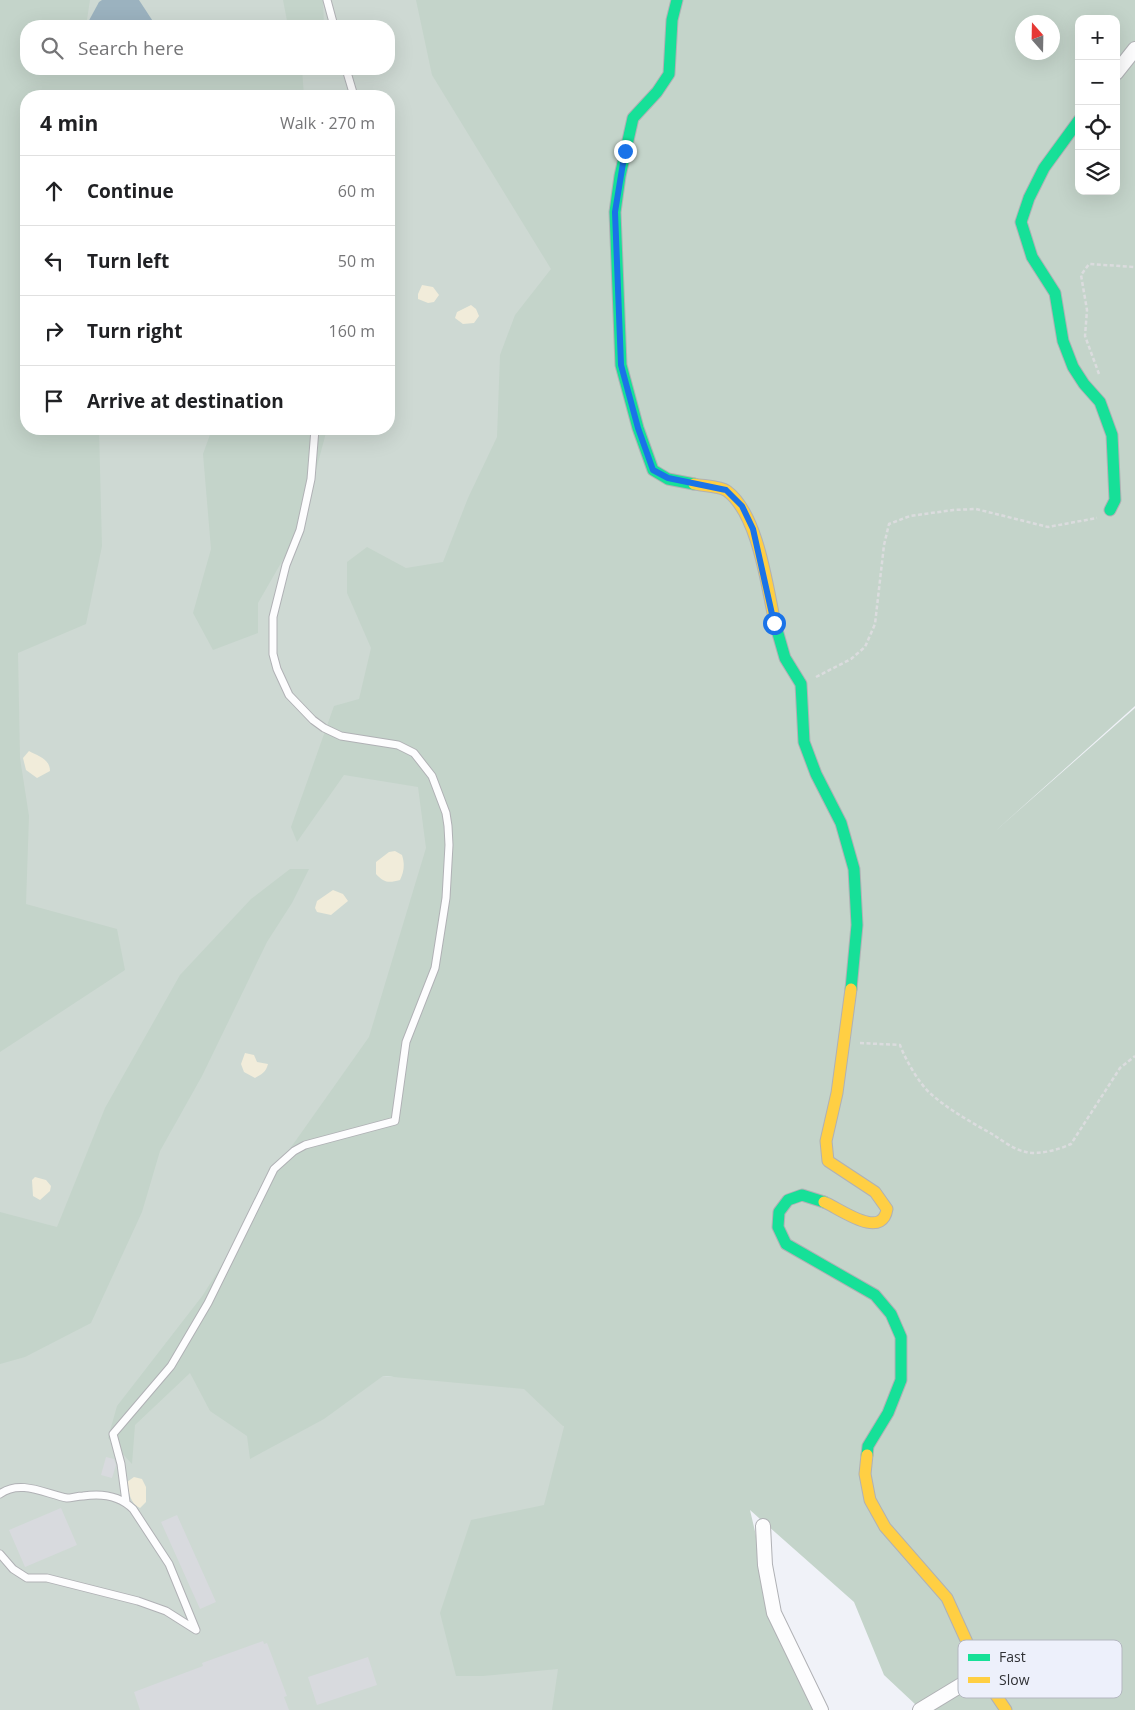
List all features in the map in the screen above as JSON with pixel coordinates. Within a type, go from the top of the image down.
[{"type":"street","points":[[678,0],[672,20],[669,74],[657,92],[633,118],[620,176],[615,212],[621,365],[638,428],[653,470],[668,478],[726,490],[742,506],[753,529],[780,643],[785,658],[801,684],[804,742],[816,774],[841,823],[854,869],[857,925],[854,970],[837,1093],[826,1141],[828,1161],[875,1192],[887,1209],[886,1215],[880,1221],[870,1223],[855,1218],[827,1203],[802,1195],[788,1200],[779,1212],[778,1227],[786,1244],[875,1295],[891,1314],[901,1337],[901,1380],[888,1413],[868,1446],[865,1474],[870,1500],[884,1527],[947,1598],[966,1640]]},
{"type":"street","points":[[1120,68],[1135,49]]},
{"type":"street","points":[[1075,125],[1044,168],[1029,198],[1021,222],[1032,257],[1055,293],[1063,341],[1073,368],[1100,402],[1112,435],[1115,500],[1110,510]]},
{"type":"street","points":[[763,1526],[765,1565],[774,1613],[820,1710]]},
{"type":"street","points":[[920,1710],[958,1687]]},
{"type":"street","points":[[998,1698],[1006,1710]]},
{"type":"lane","points":[[326,0],[332,20]]},
{"type":"lane","points":[[348,75],[352,90]]},
{"type":"lane","points":[[126,1502],[121,1464],[113,1434],[171,1366],[208,1303],[274,1169],[282,1160],[305,1145],[395,1121],[406,1042],[435,968],[446,898],[449,845],[446,813],[432,776],[414,754],[398,745],[341,736],[313,720],[289,695],[281,680],[273,654],[273,617],[286,565],[300,530],[314,456],[315,435]]},
{"type":"lane","points":[[0,1494],[26,1487],[70,1498],[104,1494],[126,1502],[133,1509],[170,1564],[196,1630],[166,1611],[138,1601],[47,1578],[27,1578],[13,1569],[0,1554]]},
{"type":"path","points":[[1100,377],[1084,336],[1087,310],[1081,275],[1089,264],[1135,267]]},
{"type":"path","points":[[801,684],[851,659],[865,647],[875,624],[884,545],[889,524],[910,516],[976,509],[1048,528],[1101,518],[1110,510]]},
{"type":"path","points":[[845,1042],[900,1046],[905,1058],[929,1093],[960,1115],[1026,1152],[1042,1152],[1071,1144],[1120,1068],[1135,1056]]},
{"type":"shaded area","points":[[0,0],[474,0],[588,275],[383,1376],[393,1377],[528,1359],[629,1550],[580,1710],[0,1710]]},
{"type":"shaded area","points":[[0,0],[90,0],[87,20],[20,20],[20,75],[302,75],[304,90],[20,90],[20,435],[99,435],[102,546],[86,624],[18,653],[20,758],[29,816],[26,904],[117,929],[125,970],[0,1052]]},
{"type":"shaded area","points":[[283,0],[323,0],[324,20],[287,20]]},
{"type":"shaded area","points":[[416,0],[1135,0],[1135,706],[992,834],[1135,708],[1135,1710],[928,1710],[916,1705],[884,1675],[854,1602],[750,1510],[774,1613],[826,1710],[552,1710],[558,1669],[483,1676],[456,1676],[440,1613],[471,1520],[544,1505],[564,1427],[524,1389],[383,1376],[324,1419],[250,1459],[247,1436],[210,1411],[190,1373],[135,1425],[132,1464],[108,1438],[117,1406],[203,1295],[251,1218],[282,1160],[369,1037],[426,848],[418,787],[344,775],[297,842],[291,827],[334,706],[359,699],[371,648],[347,593],[347,562],[367,547],[406,568],[443,562],[468,498],[497,437],[500,355],[515,315],[551,269],[432,75]]},
{"type":"shaded area","points":[[210,435],[325,435],[300,530],[258,603],[258,633],[213,650],[193,613],[211,549],[203,454]]},
{"type":"shaded area","points":[[290,869],[309,869],[292,903],[267,942],[202,1076],[160,1151],[142,1212],[91,1323],[25,1357],[0,1364],[0,1212],[57,1227],[105,1108],[180,975],[251,899]]},
{"type":"sand","points":[[422,285],[433,287],[439,295],[434,302],[428,303],[418,299]]},
{"type":"sand","points":[[471,305],[476,309],[479,316],[474,323],[463,324],[455,318],[457,312]]},
{"type":"sand","points":[[29,751],[46,761],[50,771],[37,778],[26,770],[23,758]]},
{"type":"sand","points":[[395,851],[402,855],[404,865],[400,880],[393,882],[382,879],[376,874],[376,862],[389,852]]},
{"type":"sand","points":[[333,890],[343,894],[348,901],[331,915],[317,912],[315,908],[317,901]]},
{"type":"sand","points":[[245,1053],[254,1055],[257,1062],[268,1064],[266,1069],[255,1078],[244,1072],[241,1064]]},
{"type":"sand","points":[[35,1177],[46,1180],[51,1186],[50,1191],[40,1200],[33,1196],[32,1180]]},
{"type":"sand","points":[[134,1477],[142,1479],[146,1487],[146,1502],[140,1508],[130,1497],[128,1490],[127,1482]]},
{"type":"water","points":[[102,0],[139,0],[152,20],[89,20]]},
{"type":"building","points":[[106,1457],[114,1459],[116,1465],[112,1478],[101,1475]]},
{"type":"building","points":[[61,1508],[77,1545],[25,1567],[9,1530]]},
{"type":"building","points":[[177,1515],[216,1602],[200,1609],[161,1522]]},
{"type":"building","points":[[263,1641],[264,1644],[267,1643],[287,1696],[284,1697],[289,1710],[140,1710],[134,1692],[203,1666],[202,1663]]},
{"type":"building","points":[[368,1657],[377,1685],[317,1705],[308,1677]]},
{"type":"traffic: fast","points":[[677,0],[672,20],[669,74],[657,92],[633,118],[620,176],[615,212],[621,365],[638,428],[653,470],[668,479],[694,484]]},
{"type":"traffic: fast","points":[[1075,125],[1044,168],[1029,198],[1021,222],[1032,257],[1055,293],[1063,341],[1073,367],[1084,384],[1100,402],[1112,435],[1115,500],[1110,510]]},
{"type":"traffic: fast","points":[[775,623],[785,658],[801,684],[804,742],[816,774],[841,823],[854,869],[857,925],[851,989]]},
{"type":"traffic: fast","points":[[824,1202],[802,1195],[788,1200],[779,1212],[778,1227],[786,1244],[875,1295],[891,1314],[901,1337],[901,1380],[888,1413],[868,1446],[867,1455]]},
{"type":"traffic: slow","points":[[694,484],[724,489],[738,502],[754,533],[760,552],[775,623]]},
{"type":"traffic: slow","points":[[824,1202],[859,1220],[869,1222],[877,1222],[883,1218],[887,1209],[875,1192],[828,1161],[826,1141],[837,1093],[851,989]]},
{"type":"traffic: slow","points":[[867,1455],[865,1474],[870,1500],[885,1527],[947,1598],[966,1640]]},
{"type":"traffic: slow","points":[[998,1698],[1006,1710]]},
{"type":"route","points":[[625,151],[615,212],[621,365],[638,428],[653,470],[668,478],[726,490],[742,506],[753,529],[774,623]]}]
